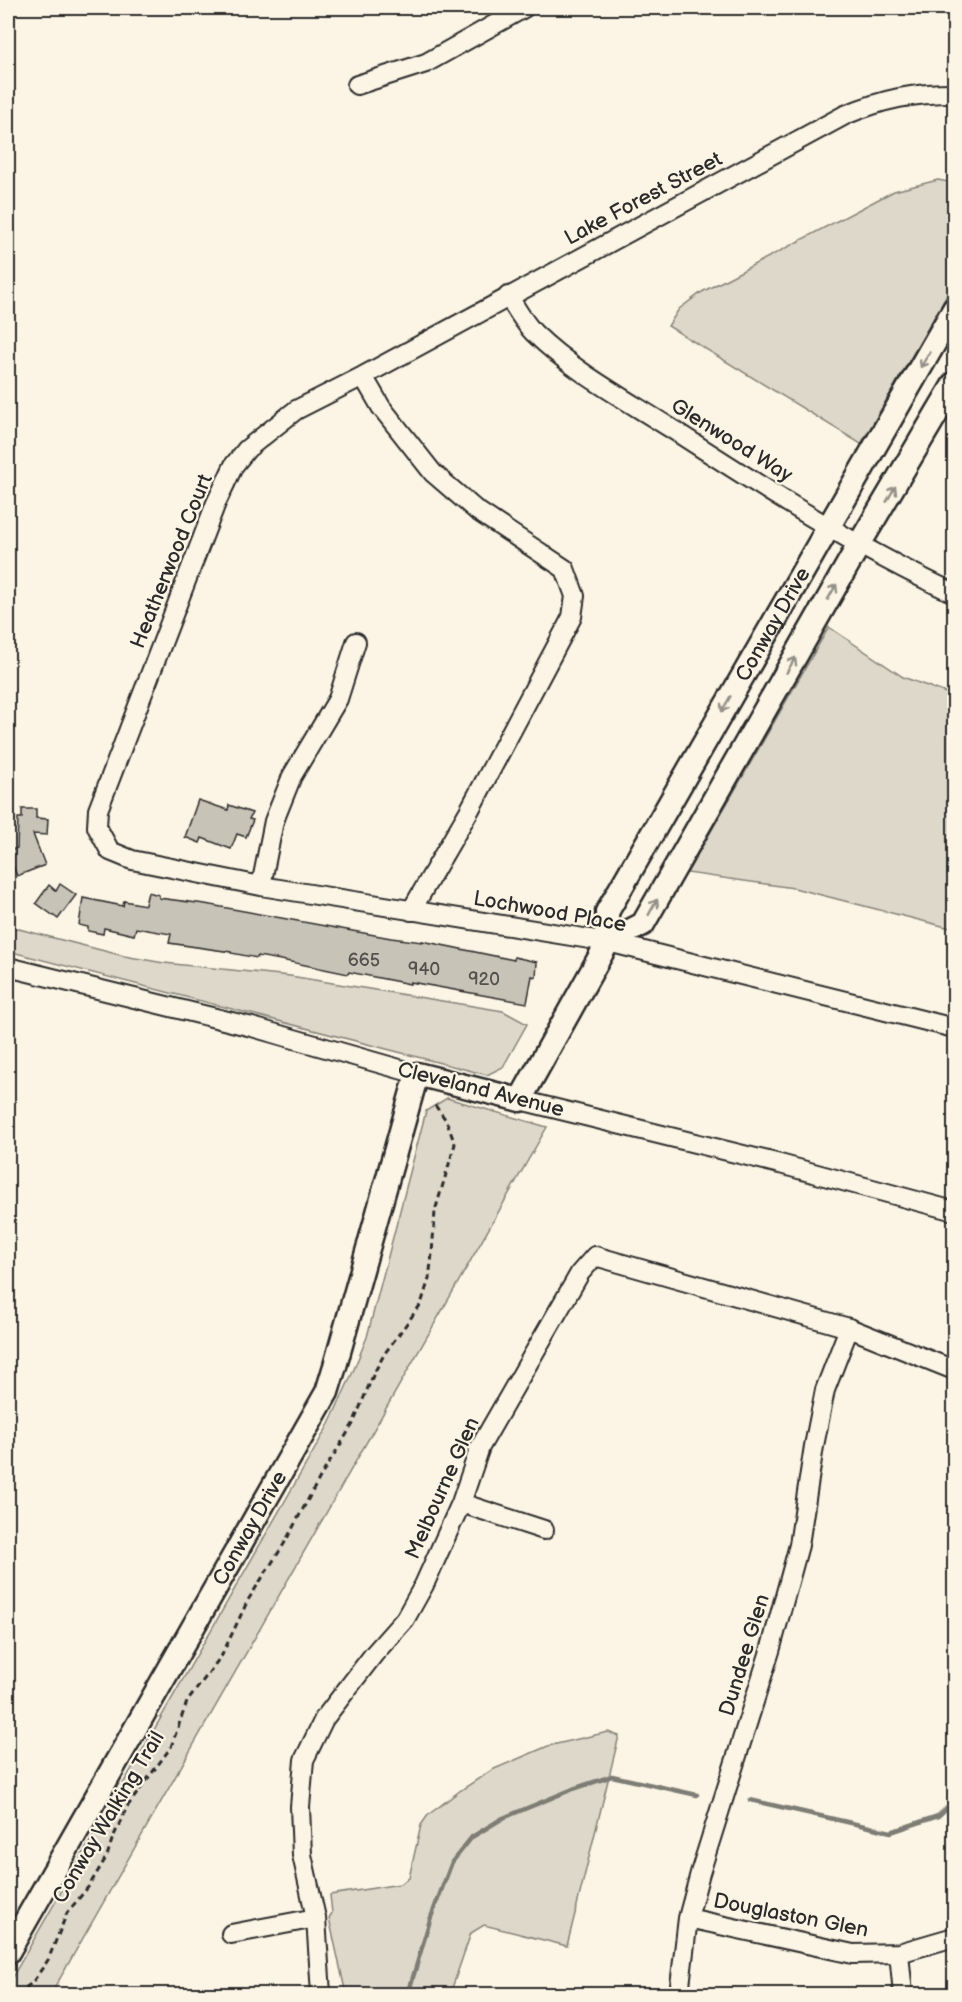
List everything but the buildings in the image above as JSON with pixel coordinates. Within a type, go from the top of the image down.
[{"type":"street","points":[[357,85],[426,63],[524,8]]},
{"type":"street","name":"Lake Forest Street","points":[[363,376],[845,115],[874,103],[898,97],[954,93]]},
{"type":"street","name":"Glenwood Way","points":[[508,296],[532,331],[564,360],[829,526],[915,575],[954,593]]},
{"type":"street","name":"Conway Drive","points":[[954,309],[607,912],[608,942],[643,924],[860,543],[954,384]]},
{"type":"street","points":[[363,376],[381,406],[433,473],[476,510],[565,569],[575,596],[572,617],[469,811],[411,911]]},
{"type":"street","name":"Heatherwood Court","points":[[132,860],[110,851],[97,827],[98,810],[216,503],[234,465],[248,449],[296,410],[363,376]]},
{"type":"street","points":[[261,886],[274,821],[292,776],[338,699],[356,642]]},
{"type":"street","name":"Lochwood Place","points":[[132,860],[261,886],[608,942],[954,1028]]},
{"type":"street","points":[[520,1100],[608,942]]},
{"type":"street","name":"Cleveland Avenue","points":[[8,967],[252,1027],[417,1074],[801,1170],[954,1211]]},
{"type":"street","name":"Conway Drive","points":[[8,1952],[327,1392],[417,1074]]},
{"type":"street","name":"Melbourne Glen","points":[[321,1995],[316,1918],[302,1855],[300,1807],[304,1760],[324,1719],[374,1654],[405,1619],[424,1585],[461,1503],[480,1447],[580,1273],[595,1256],[849,1328],[954,1370]]},
{"type":"street","name":"Dundee Glen","points":[[679,1995],[688,1918],[794,1566],[825,1390],[849,1328]]},
{"type":"street","points":[[461,1503],[544,1530]]},
{"type":"street","points":[[231,1934],[316,1918]]},
{"type":"street","name":"Douglaston Glen","points":[[688,1918],[853,1954],[899,1953],[954,1937]]},
{"type":"street","points":[[899,1953],[903,1995]]},
{"type":"path","name":"Conway Walking Trail","points":[[17,1995],[32,1983],[48,1960],[67,1913],[89,1886],[107,1856],[127,1807],[171,1747],[187,1702],[222,1655],[248,1600],[284,1544],[319,1479],[353,1424],[374,1373],[385,1353],[421,1304],[429,1279],[435,1211],[454,1143],[446,1120],[434,1104]]},
{"type":"shaded area","points":[[938,180],[954,183],[954,283],[861,444],[668,326],[679,309],[702,292],[894,191]]},
{"type":"shaded area","points":[[829,627],[903,677],[954,696],[954,929],[794,888],[687,873]]},
{"type":"shaded area","points":[[8,917],[15,928],[124,956],[164,963],[290,976],[503,1011],[527,1024],[503,1067],[487,1075],[8,951]]},
{"type":"shaded area","points":[[447,1098],[547,1127],[51,1994],[8,1994],[9,1983],[329,1424],[367,1337],[426,1111]]},
{"type":"shaded area","points":[[608,1732],[619,1736],[567,1946],[484,1925],[471,1933],[450,1994],[346,1994],[329,1918],[332,1913],[330,1895],[400,1884],[409,1878],[421,1825],[428,1815],[461,1790],[492,1770],[548,1746]]},
{"type":"waterway","points":[[408,1994],[430,1920],[452,1862],[472,1837],[503,1818],[573,1789],[612,1776],[697,1795]]},
{"type":"waterway","points":[[750,1800],[891,1832],[938,1816],[954,1801]]}]
